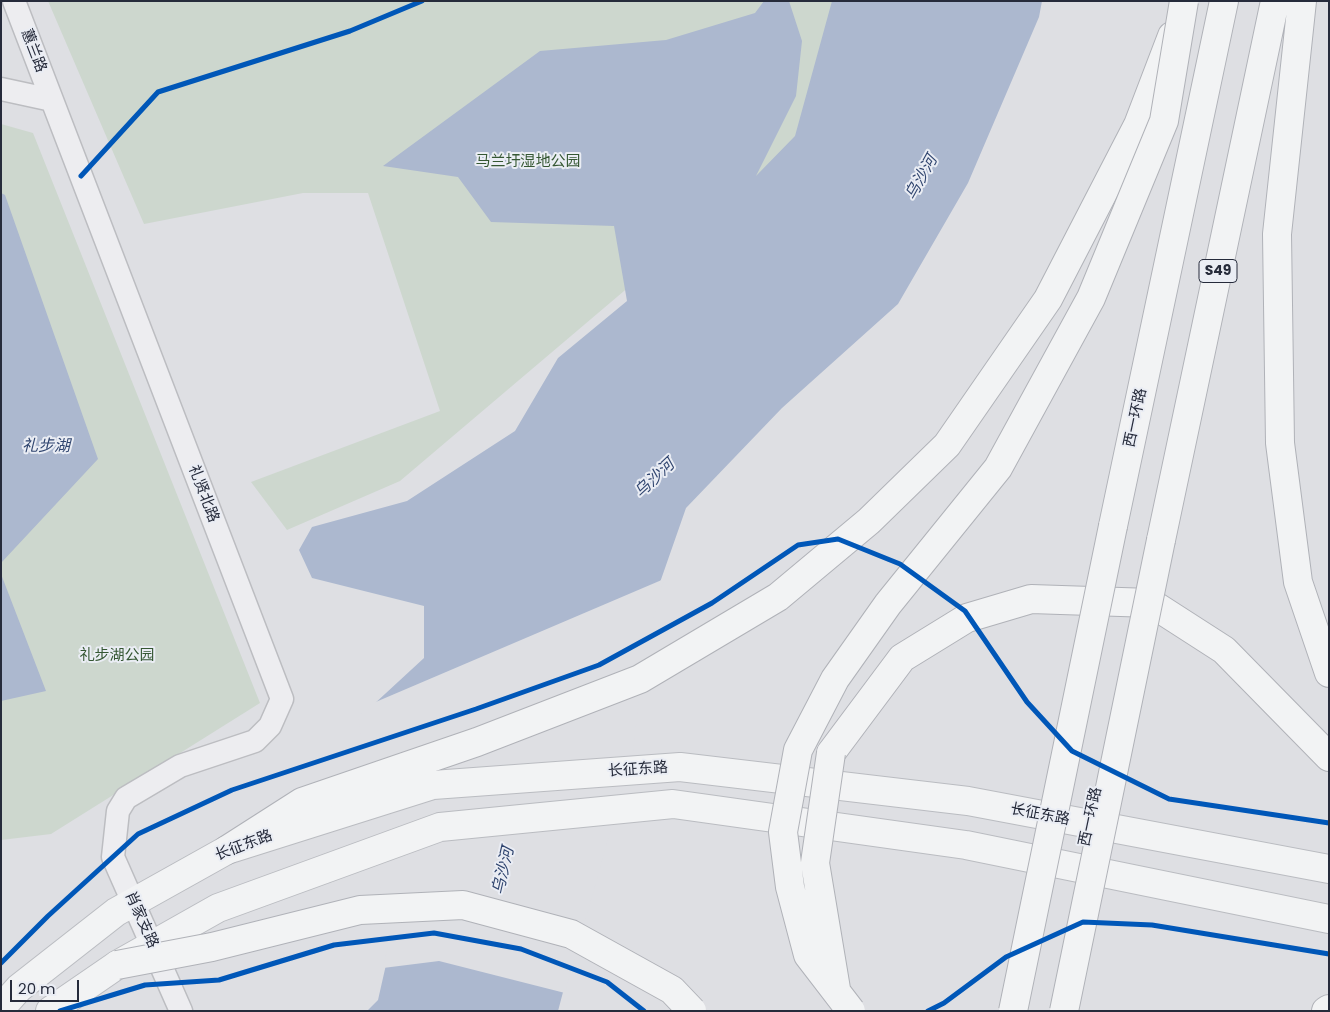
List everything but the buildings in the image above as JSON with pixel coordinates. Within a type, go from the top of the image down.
[{"type":"main road","name":"西一环路","points":[[1013,1011],[1224,1]]},
{"type":"main road","name":"西一环路","points":[[1064,1011],[1275,1]]},
{"type":"main road","points":[[1302,1],[1277,234],[1280,443],[1298,582],[1329,673]]},
{"type":"main road","points":[[227,850],[302,802],[477,742],[640,679],[778,597],[870,521],[947,445],[1048,299],[1138,124],[1183,5]]},
{"type":"main road","points":[[852,1011],[808,955],[790,887],[783,832],[798,750],[834,679],[888,604],[998,468],[1091,298],[1164,121],[1183,5]]},
{"type":"main road","points":[[841,1011],[831,963],[815,863],[831,753],[902,658],[967,618],[1031,599],[1150,603],[1224,650],[1329,757]]},
{"type":"main road","name":"长征东路","points":[[1,1008],[19,988],[116,912],[227,850],[433,785],[680,767],[968,801],[1329,869]]},
{"type":"main road","points":[[50,1011],[117,965],[218,908],[440,827],[673,804],[966,845],[1328,919]]},
{"type":"main road","points":[[117,965],[212,946],[360,910],[463,905],[571,934],[672,990],[692,1011]]},
{"type":"street","name":"蕙兰路","points":[[14,1],[52,100]]},
{"type":"street","points":[[1,89],[52,100]]},
{"type":"street","name":"礼贤北路","points":[[52,100],[282,699],[270,726],[255,740],[180,766],[126,798],[118,811],[113,856]]},
{"type":"street","name":"肖家支路","points":[[113,856],[181,1011]]},
{"type":"green space","name":"马兰圩湿地公园","points":[[48,1],[857,1],[796,163],[637,280],[400,481],[287,530],[251,482],[440,411],[368,193],[303,193],[144,224]]},
{"type":"green space","name":"礼步湖公园","points":[[1,124],[33,133],[260,703],[51,834],[1,840]]},
{"type":"water","name":"乌沙河","points":[[764,1],[789,1],[802,41],[796,96],[756,176],[795,136],[832,1],[1042,1],[1039,17],[968,183],[898,304],[782,408],[686,508],[657,591],[593,879],[558,1011],[367,1011],[378,1000],[390,947],[360,717],[424,658],[424,606],[312,578],[299,550],[312,527],[407,501],[515,431],[558,358],[627,301],[614,226],[491,222],[458,177],[383,166],[540,51],[666,40],[755,13]]},
{"type":"water","name":"礼步湖","points":[[1,193],[5,195],[98,459],[1,563]]},
{"type":"water","points":[[1,574],[46,691],[1,701]]},
{"type":"pier","points":[[664,579],[645,650],[633,751],[565,993],[439,961],[383,968],[388,947],[358,716],[371,704]]},
{"type":"cycle path","points":[[81,176],[158,92],[350,31],[422,1]]},
{"type":"cycle path","points":[[1,963],[48,916],[138,834],[232,790],[476,709],[599,665],[712,603],[798,545],[838,539],[900,564],[965,611],[1027,702],[1072,751],[1169,799],[1329,823]]},
{"type":"cycle path","points":[[928,1011],[944,1003],[1006,957],[1083,922],[1152,925],[1329,954]]},
{"type":"cycle path","points":[[60,1011],[145,985],[219,980],[334,945],[434,933],[521,949],[607,982],[644,1011]]}]
